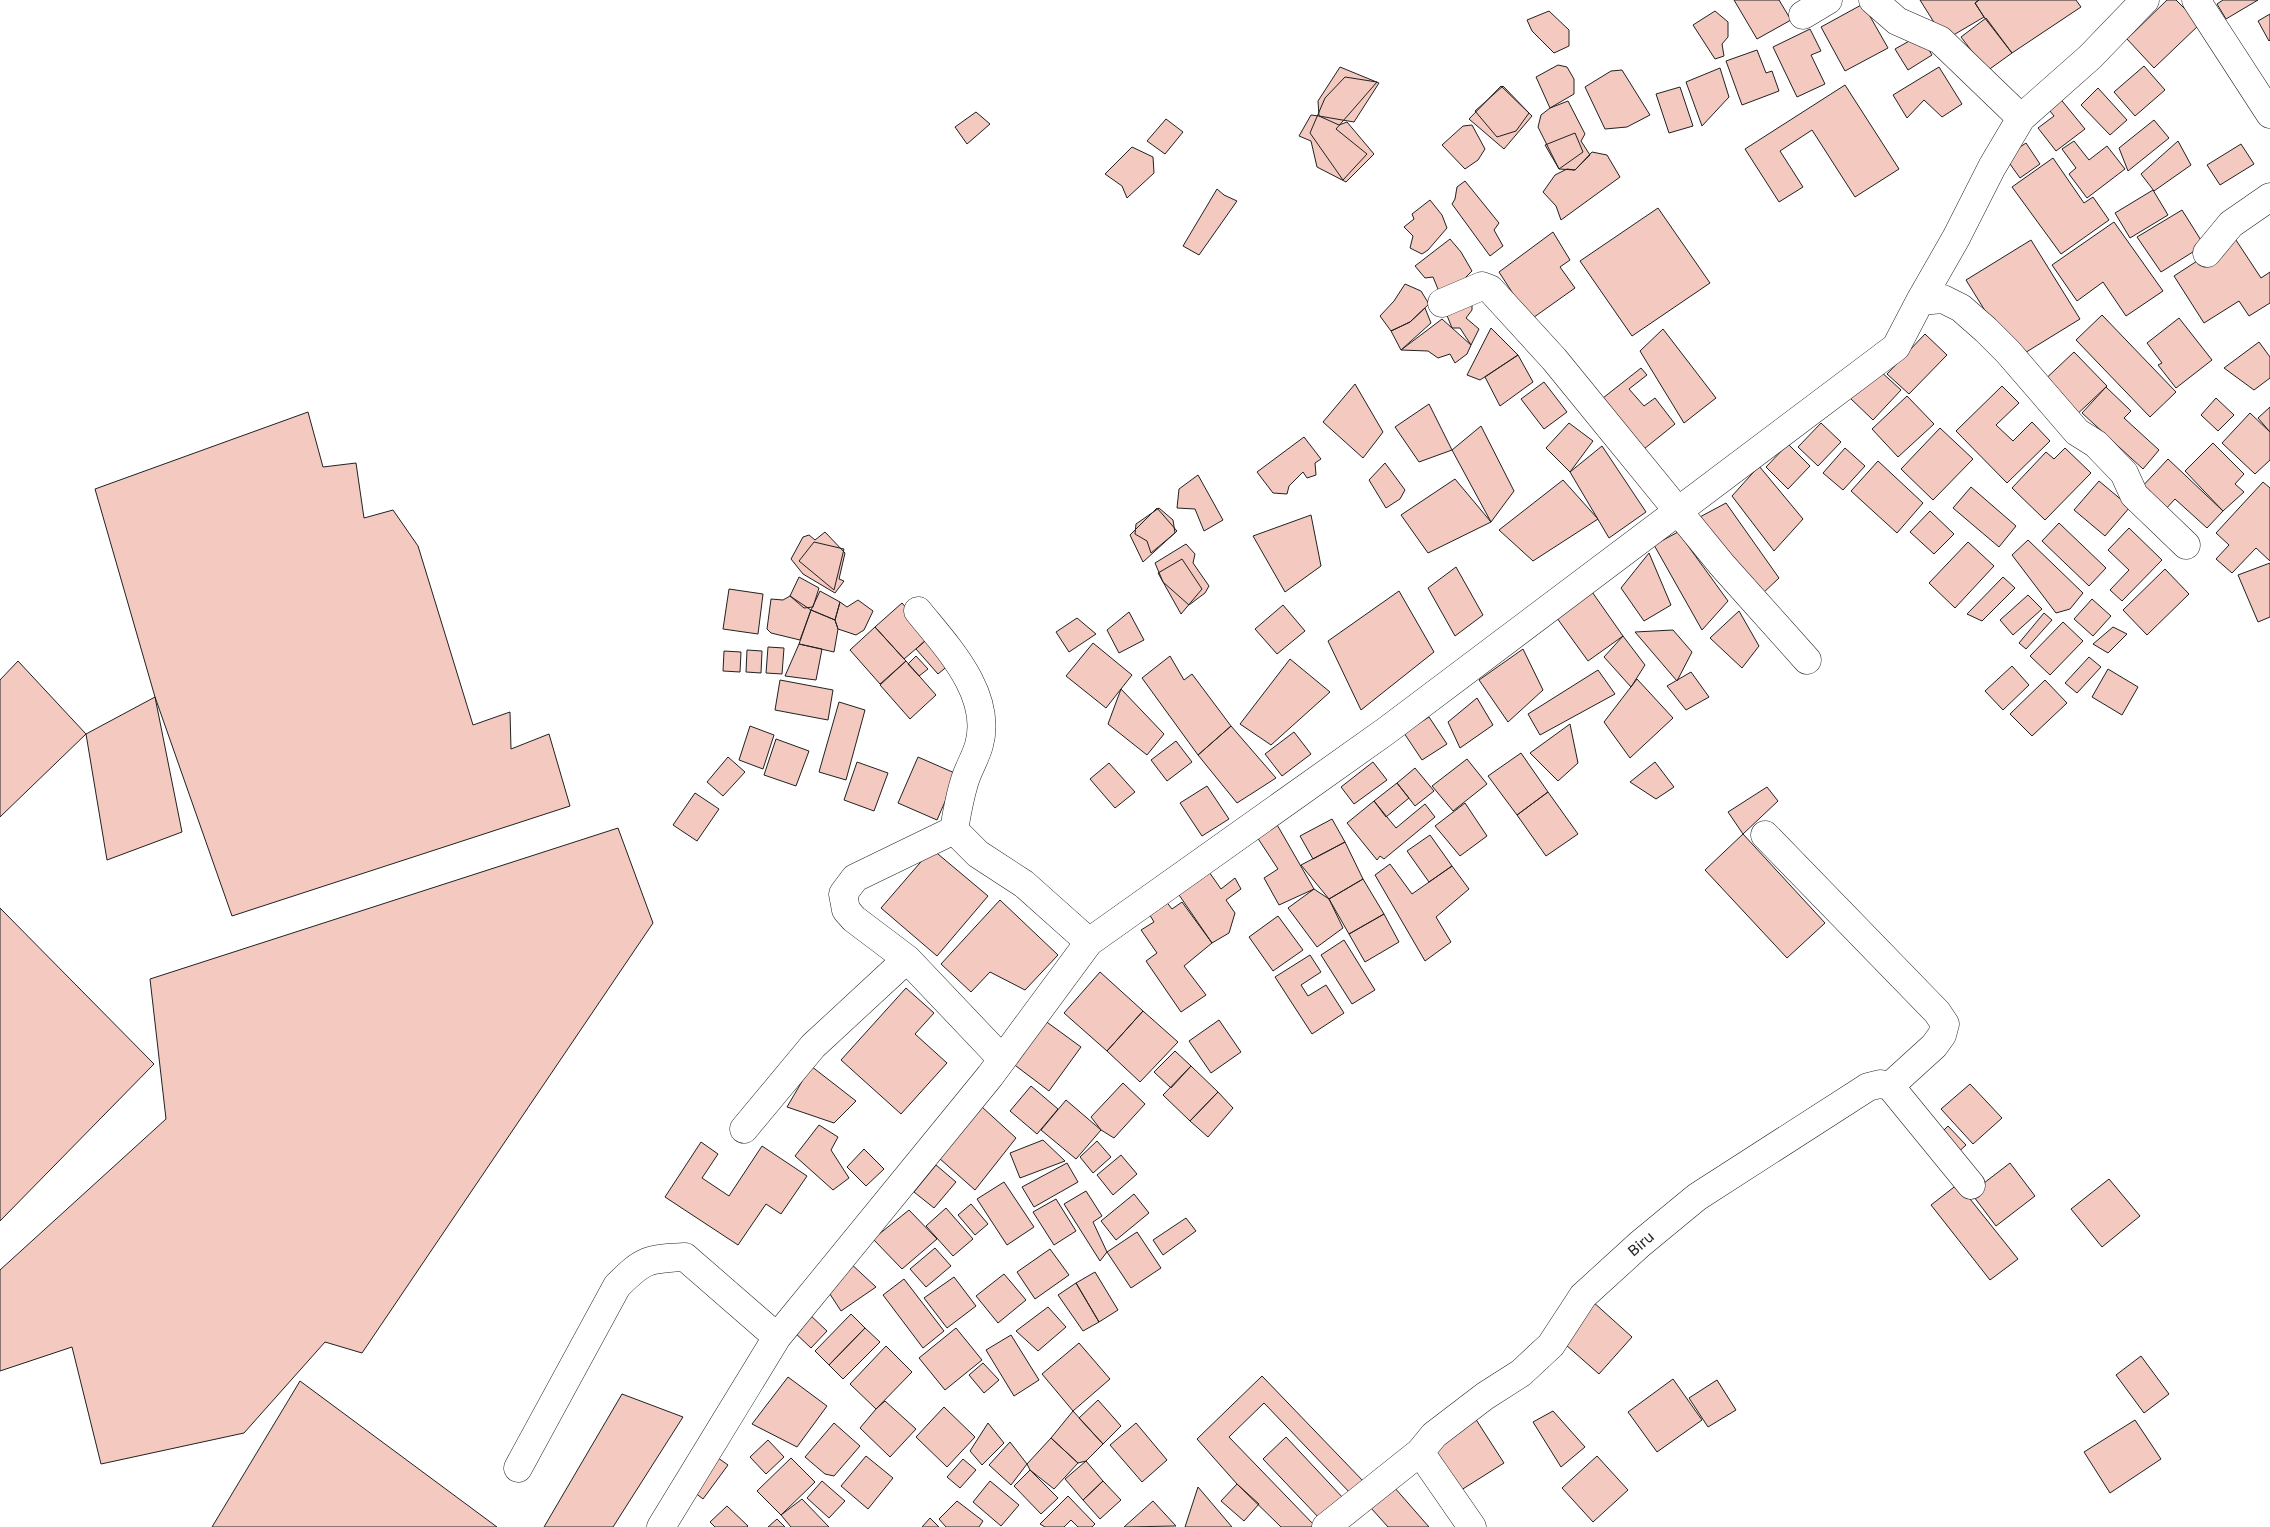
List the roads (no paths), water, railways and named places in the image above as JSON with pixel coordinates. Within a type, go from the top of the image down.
[{"type":"street","points":[[1803,15],[1828,0]]},
{"type":"street","points":[[1873,0],[1897,21],[1940,40],[2021,118]]},
{"type":"street","points":[[661,1527],[777,1337],[1002,1059],[1089,942],[1386,731],[1896,347],[1992,167],[2021,118],[2090,56],[2145,0]]},
{"type":"street","points":[[2202,2],[2270,114]]},
{"type":"street","points":[[2206,253],[2230,224],[2270,197]]},
{"type":"street","points":[[1442,304],[1482,286],[1490,289],[1554,359],[1722,565],[1808,660]]},
{"type":"street","points":[[1920,300],[1943,299],[1961,308],[1986,330],[2008,352],[2077,432],[2096,444],[2124,473],[2134,495],[2186,545]]},
{"type":"street","points":[[918,611],[954,654],[974,691],[979,707],[981,726],[979,744],[966,778],[954,830]]},
{"type":"street","points":[[954,830],[978,854],[1024,884],[1089,942]]},
{"type":"street","points":[[954,830],[855,878],[843,894],[846,910],[854,919],[907,959],[1002,1059]]},
{"type":"street","points":[[1765,835],[1937,1012],[1945,1024],[1942,1035],[1934,1046],[1890,1086],[1971,1185]]},
{"type":"street","points":[[744,1129],[813,1046],[907,959]]},
{"type":"street","name":"Biru","points":[[1326,1527],[1420,1452],[1434,1435],[1485,1396],[1521,1373],[1551,1345],[1583,1296],[1640,1244],[1697,1197],[1868,1087],[1880,1084],[1890,1086]]},
{"type":"street","points":[[518,1468],[617,1286],[638,1266],[656,1258],[685,1257],[777,1337]]},
{"type":"street","points":[[1420,1452],[1472,1527]]}]
